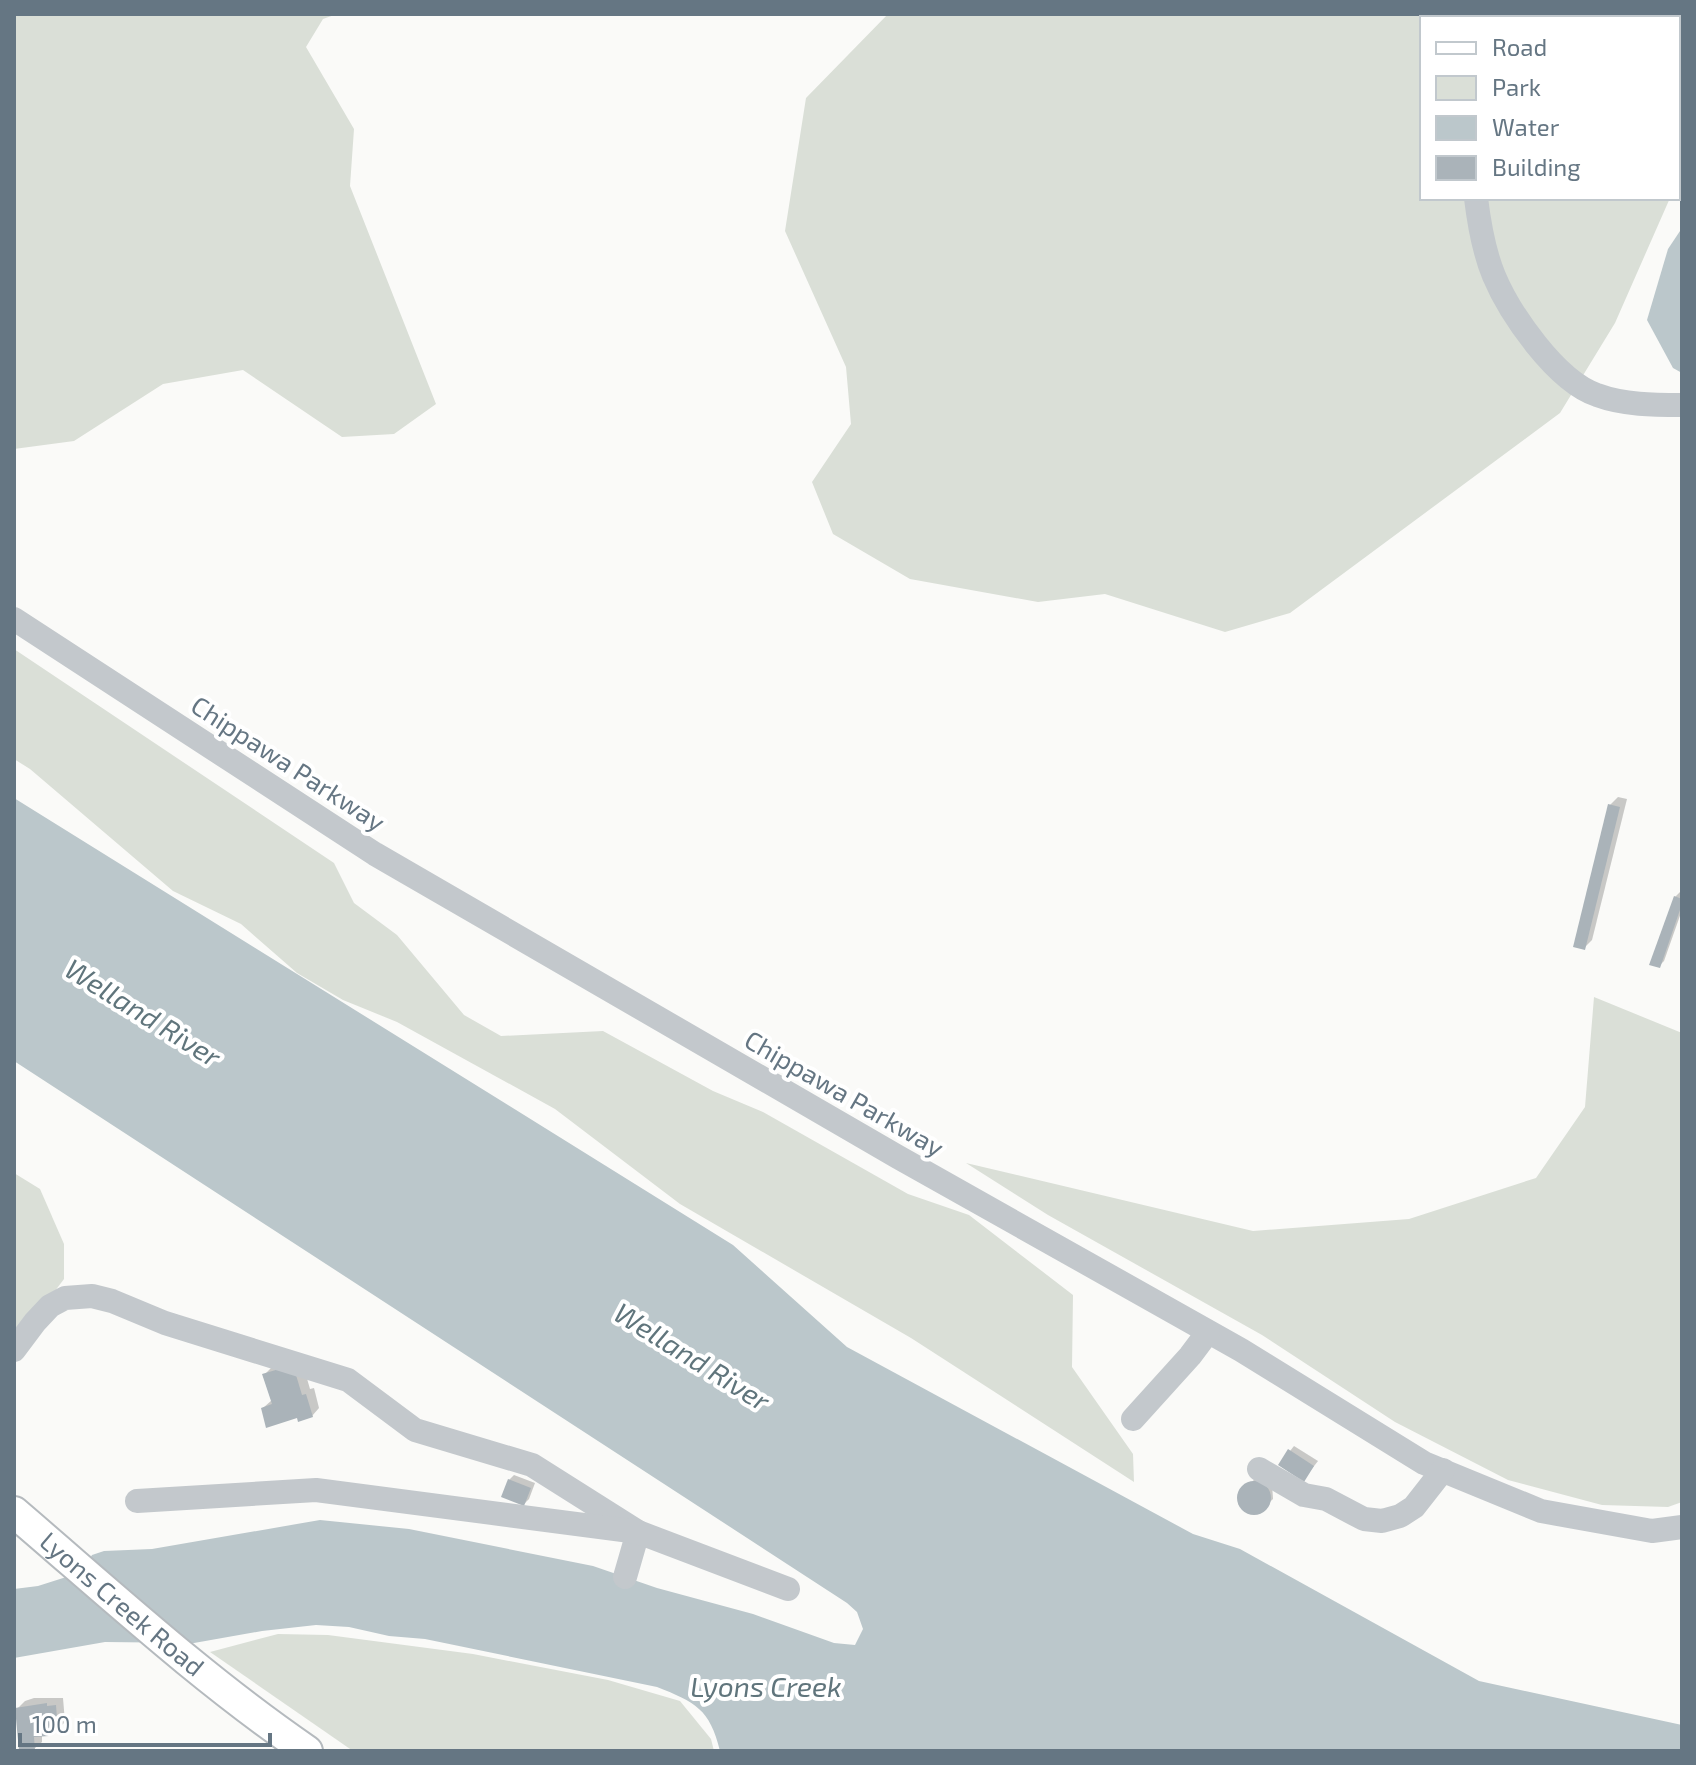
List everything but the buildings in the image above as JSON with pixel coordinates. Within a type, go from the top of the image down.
[{"type":"main road","name":"Lyons Creek Road","points":[[14,1512],[180,1657],[307,1751]]},
{"type":"street","points":[[1476,200],[1494,276],[1551,364],[1595,395],[1640,404],[1682,405]]},
{"type":"street","name":"Chippawa Parkway","points":[[14,619],[375,854],[898,1157],[1208,1332],[1424,1463],[1541,1511],[1652,1531],[1682,1527]]},
{"type":"street","points":[[14,1350],[50,1306],[65,1298],[92,1296],[112,1301],[165,1323],[348,1380],[415,1430],[532,1465],[638,1532],[788,1589]]},
{"type":"street","points":[[1133,1419],[1208,1332]]},
{"type":"street","points":[[1259,1469],[1304,1495],[1326,1499],[1364,1519],[1382,1521],[1400,1516],[1414,1507],[1443,1470]]},
{"type":"street","points":[[137,1501],[316,1490],[638,1532]]},
{"type":"street","points":[[625,1577],[638,1532]]},
{"type":"green space","points":[[14,14],[337,14],[323,19],[306,47],[354,129],[350,186],[436,404],[394,434],[342,437],[243,370],[163,384],[74,441],[14,449]]},
{"type":"green space","points":[[888,14],[1682,14],[1680,176],[1680,16],[1420,16],[1420,200],[1669,200],[1615,323],[1560,413],[1290,613],[1225,632],[1105,594],[1038,602],[910,579],[833,534],[812,482],[851,424],[846,367],[785,231],[806,98]]},
{"type":"green space","points":[[14,649],[334,863],[354,903],[397,935],[464,1015],[501,1036],[603,1031],[713,1091],[763,1112],[908,1194],[969,1215],[1073,1295],[1072,1367],[1133,1454],[1134,1482],[911,1338],[680,1204],[555,1109],[397,1022],[343,1000],[297,973],[241,924],[173,891],[30,769],[14,759]]},
{"type":"green space","points":[[1594,997],[1682,1033],[1682,1502],[1668,1507],[1602,1505],[1508,1480],[1395,1422],[1262,1335],[1048,1215],[966,1163],[1253,1231],[1409,1219],[1536,1178],[1585,1107]]},
{"type":"green space","points":[[14,1173],[40,1189],[64,1244],[64,1279],[14,1345]]},
{"type":"green space","points":[[278,1634],[328,1635],[473,1654],[608,1680],[680,1701],[711,1739],[714,1751],[353,1751],[210,1652]]},
{"type":"water","points":[[1682,228],[1682,373],[1673,368],[1647,320],[1668,249]]},
{"type":"water","points":[[14,798],[733,1245],[847,1347],[1193,1534],[1240,1549],[1479,1681],[1682,1725],[1682,1751],[720,1751],[706,1716],[681,1697],[657,1687],[425,1639],[389,1636],[349,1627],[316,1625],[194,1643],[105,1642],[14,1658],[14,1589],[38,1586],[82,1572],[92,1555],[104,1551],[152,1549],[320,1520],[409,1529],[593,1566],[657,1588],[753,1614],[834,1643],[855,1645],[863,1629],[857,1612],[847,1603],[14,1061]]},
{"type":"water label","name":"Welland River","points":[[143,1013]]},
{"type":"water label","name":"Welland River","points":[[692,1357]]},
{"type":"water label","name":"Lyons Creek","points":[[766,1687]]}]
